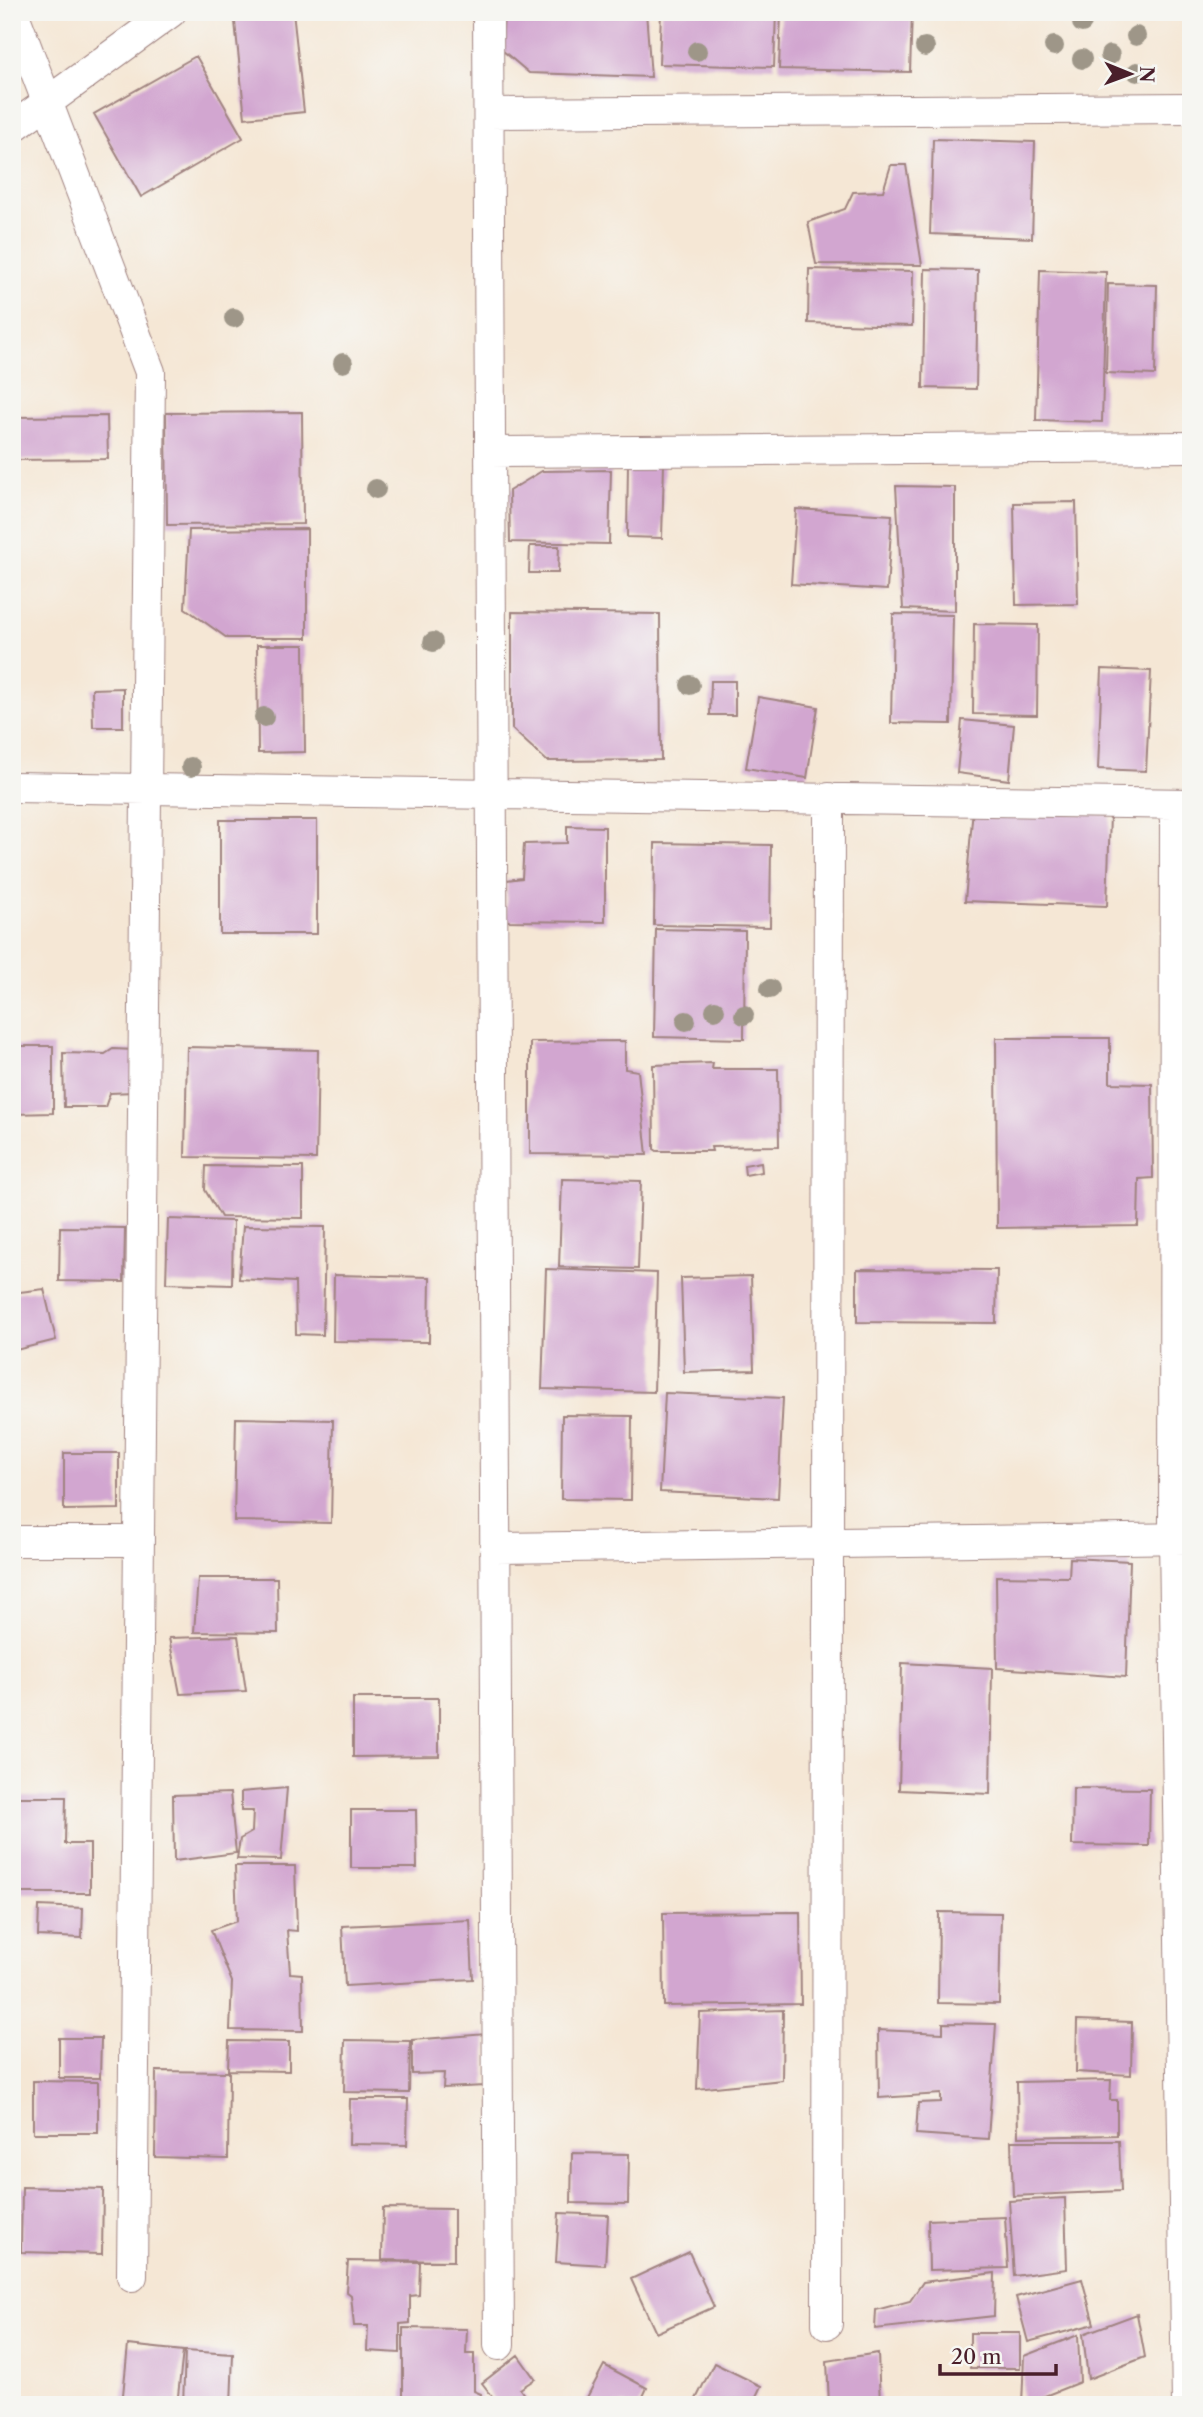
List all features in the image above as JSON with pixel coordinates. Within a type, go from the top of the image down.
[{"type":"street","points":[[13,12],[150,372],[132,2276]]},
{"type":"street","points":[[12,128],[170,12]]},
{"type":"street","points":[[488,12],[499,2345]]},
{"type":"street","points":[[489,113],[1191,108]]},
{"type":"street","points":[[490,452],[1191,447]]},
{"type":"street","points":[[12,787],[1183,804],[1187,2405]]},
{"type":"street","points":[[827,2324],[829,798]]},
{"type":"street","points":[[495,1548],[1183,1538]]},
{"type":"street","points":[[12,1541],[139,1541]]},
{"type":"building","points":[[234,12],[293,12],[304,112],[245,118]]},
{"type":"building","points":[[504,12],[646,12],[651,77],[529,73],[502,50]]},
{"type":"building","points":[[661,12],[776,12],[774,67],[659,64]]},
{"type":"building","points":[[781,12],[912,12],[910,72],[779,69]]},
{"type":"building","points":[[196,56],[243,138],[141,197],[94,114]]},
{"type":"building","points":[[933,139],[1035,142],[1032,238],[930,234]]},
{"type":"building","points":[[891,165],[906,165],[922,265],[816,264],[808,222],[845,209],[853,192],[883,191]]},
{"type":"building","points":[[809,269],[913,271],[912,326],[808,323]]},
{"type":"building","points":[[925,269],[978,270],[976,389],[923,388]]},
{"type":"building","points":[[1040,270],[1106,272],[1102,422],[1036,420]]},
{"type":"building","points":[[1108,284],[1157,285],[1155,375],[1106,373]]},
{"type":"building","points":[[302,412],[303,524],[167,525],[166,413]]},
{"type":"building","points":[[107,416],[108,459],[12,460],[12,417]]},
{"type":"building","points":[[628,463],[664,464],[662,538],[627,537]]},
{"type":"building","points":[[611,470],[609,544],[510,542],[509,491],[542,471]]},
{"type":"building","points":[[896,486],[955,487],[955,611],[903,609]]},
{"type":"building","points":[[1076,502],[1078,604],[1016,605],[1014,503]]},
{"type":"building","points":[[796,509],[892,515],[887,590],[791,584]]},
{"type":"building","points":[[307,529],[307,638],[227,638],[185,608],[189,530]]},
{"type":"building","points":[[530,546],[559,546],[558,573],[529,573]]},
{"type":"building","points":[[512,612],[660,614],[661,760],[547,761],[512,729]]},
{"type":"building","points":[[893,614],[953,615],[951,724],[891,723]]},
{"type":"building","points":[[974,624],[1038,625],[1037,715],[973,714]]},
{"type":"building","points":[[257,645],[304,645],[305,752],[258,753]]},
{"type":"building","points":[[1102,669],[1151,671],[1146,771],[1098,769]]},
{"type":"building","points":[[711,681],[735,681],[735,715],[710,715]]},
{"type":"building","points":[[123,688],[123,727],[93,727],[92,689]]},
{"type":"building","points":[[758,697],[818,707],[807,778],[746,768]]},
{"type":"building","points":[[962,720],[1014,725],[1009,780],[957,773]]},
{"type":"building","points":[[973,808],[1110,815],[1107,906],[965,901]]},
{"type":"building","points":[[220,820],[317,820],[317,934],[220,934]]},
{"type":"building","points":[[567,826],[605,827],[605,922],[506,921],[507,880],[522,878],[524,844],[567,843]]},
{"type":"building","points":[[655,843],[771,845],[770,927],[654,925]]},
{"type":"building","points":[[656,929],[745,931],[744,1039],[654,1037]]},
{"type":"building","points":[[996,1038],[1110,1038],[1110,1083],[1152,1084],[1153,1178],[1139,1179],[1138,1226],[997,1228]]},
{"type":"building","points":[[625,1041],[625,1069],[638,1071],[647,1155],[530,1154],[530,1042]]},
{"type":"building","points":[[12,1046],[53,1046],[53,1113],[12,1114]]},
{"type":"building","points":[[187,1047],[318,1050],[316,1159],[185,1157]]},
{"type":"building","points":[[113,1049],[134,1050],[133,1092],[110,1093],[105,1107],[64,1107],[63,1053],[105,1054]]},
{"type":"building","points":[[713,1063],[712,1069],[778,1069],[779,1146],[711,1147],[712,1151],[654,1149],[653,1065]]},
{"type":"building","points":[[761,1162],[762,1172],[745,1175],[744,1165]]},
{"type":"building","points":[[206,1166],[303,1167],[303,1218],[221,1217],[205,1190]]},
{"type":"building","points":[[562,1179],[641,1181],[638,1269],[559,1267]]},
{"type":"building","points":[[168,1219],[233,1221],[232,1285],[166,1283]]},
{"type":"building","points":[[243,1226],[325,1227],[323,1335],[296,1334],[295,1282],[239,1279]]},
{"type":"building","points":[[60,1227],[125,1228],[124,1282],[59,1281]]},
{"type":"building","points":[[546,1269],[657,1273],[654,1392],[542,1389]]},
{"type":"building","points":[[857,1269],[997,1270],[996,1323],[857,1322]]},
{"type":"building","points":[[334,1275],[430,1277],[429,1342],[333,1341]]},
{"type":"building","points":[[751,1276],[754,1370],[684,1372],[681,1278]]},
{"type":"building","points":[[44,1289],[56,1340],[12,1351],[12,1293]]},
{"type":"building","points":[[665,1393],[783,1398],[778,1498],[660,1492]]},
{"type":"building","points":[[562,1415],[632,1416],[631,1500],[561,1499]]},
{"type":"building","points":[[236,1418],[333,1420],[331,1523],[234,1521]]},
{"type":"building","points":[[64,1453],[119,1453],[119,1509],[64,1510]]},
{"type":"building","points":[[1070,1558],[1130,1561],[1126,1677],[997,1668],[996,1576],[1069,1577]]},
{"type":"building","points":[[198,1578],[277,1578],[278,1633],[194,1632]]},
{"type":"building","points":[[238,1636],[246,1691],[180,1694],[169,1638]]},
{"type":"building","points":[[902,1663],[992,1668],[990,1794],[899,1790]]},
{"type":"building","points":[[353,1698],[439,1698],[439,1756],[353,1757]]},
{"type":"building","points":[[287,1788],[281,1860],[237,1859],[240,1839],[252,1832],[253,1811],[241,1811],[241,1792]]},
{"type":"building","points":[[1073,1788],[1150,1789],[1149,1846],[1072,1845]]},
{"type":"building","points":[[230,1793],[236,1853],[174,1861],[173,1795]]},
{"type":"building","points":[[12,1797],[66,1797],[65,1844],[90,1844],[90,1893],[12,1893]]},
{"type":"building","points":[[351,1810],[416,1810],[417,1868],[351,1868]]},
{"type":"building","points":[[235,1866],[295,1866],[297,1931],[287,1930],[290,1973],[302,1974],[303,2031],[230,2030],[232,1982],[211,1930],[237,1921]]},
{"type":"building","points":[[39,1906],[83,1908],[82,1938],[38,1936]]},
{"type":"building","points":[[800,1912],[801,2004],[664,2006],[663,1913]]},
{"type":"building","points":[[939,1912],[1001,1913],[999,2004],[938,2003]]},
{"type":"building","points":[[470,1920],[473,1979],[345,1986],[342,1926]]},
{"type":"building","points":[[783,2010],[782,2080],[697,2089],[700,2013]]},
{"type":"building","points":[[1077,2020],[1132,2022],[1131,2075],[1076,2072]]},
{"type":"building","points":[[943,2023],[996,2024],[988,2139],[916,2134],[918,2103],[941,2102],[941,2094],[879,2098],[878,2030],[943,2033]]},
{"type":"building","points":[[486,2034],[485,2086],[443,2088],[444,2073],[412,2074],[412,2040]]},
{"type":"building","points":[[59,2038],[101,2038],[100,2078],[59,2078]]},
{"type":"building","points":[[345,2040],[410,2041],[409,2093],[344,2092]]},
{"type":"building","points":[[229,2041],[289,2042],[289,2071],[228,2070]]},
{"type":"building","points":[[156,2071],[229,2072],[228,2159],[155,2157]]},
{"type":"building","points":[[1111,2080],[1110,2100],[1117,2100],[1117,2135],[1018,2137],[1017,2082]]},
{"type":"building","points":[[33,2081],[98,2082],[98,2133],[33,2133]]},
{"type":"building","points":[[350,2099],[408,2099],[407,2145],[349,2144]]},
{"type":"building","points":[[1011,2141],[1119,2141],[1121,2191],[1013,2196]]},
{"type":"building","points":[[572,2153],[629,2154],[628,2204],[571,2203]]},
{"type":"building","points":[[22,2187],[103,2189],[102,2254],[21,2252]]},
{"type":"building","points":[[1065,2198],[1067,2269],[1014,2276],[1009,2201]]},
{"type":"building","points":[[383,2208],[454,2209],[454,2261],[382,2260]]},
{"type":"building","points":[[559,2213],[608,2215],[605,2265],[556,2262]]},
{"type":"building","points":[[1005,2217],[1008,2268],[929,2270],[928,2220]]},
{"type":"building","points":[[689,2252],[714,2307],[656,2333],[631,2279]]},
{"type":"building","points":[[348,2261],[420,2262],[419,2295],[410,2296],[410,2323],[400,2324],[400,2353],[367,2351],[368,2326],[354,2326],[351,2295],[346,2291]]},
{"type":"building","points":[[995,2273],[994,2316],[875,2329],[876,2310],[910,2301],[923,2282]]},
{"type":"building","points":[[1082,2279],[1094,2324],[1028,2342],[1016,2297]]},
{"type":"building","points":[[1137,2314],[1145,2357],[1088,2379],[1083,2334]]},
{"type":"building","points":[[403,2328],[467,2329],[466,2354],[474,2354],[474,2391],[481,2394],[480,2405],[403,2405]]},
{"type":"building","points":[[970,2333],[1020,2333],[1020,2368],[970,2368]]},
{"type":"building","points":[[1078,2335],[1080,2382],[1022,2405],[1024,2356]]},
{"type":"building","points":[[128,2345],[183,2351],[177,2405],[122,2405]]},
{"type":"building","points":[[185,2351],[233,2354],[231,2405],[183,2405]]},
{"type":"building","points":[[878,2353],[880,2405],[829,2405],[827,2361]]},
{"type":"building","points":[[518,2355],[535,2379],[520,2389],[529,2402],[525,2405],[499,2405],[482,2383]]},
{"type":"building","points":[[714,2363],[761,2386],[752,2405],[693,2405]]},
{"type":"building","points":[[604,2365],[647,2388],[639,2405],[583,2405]]}]
